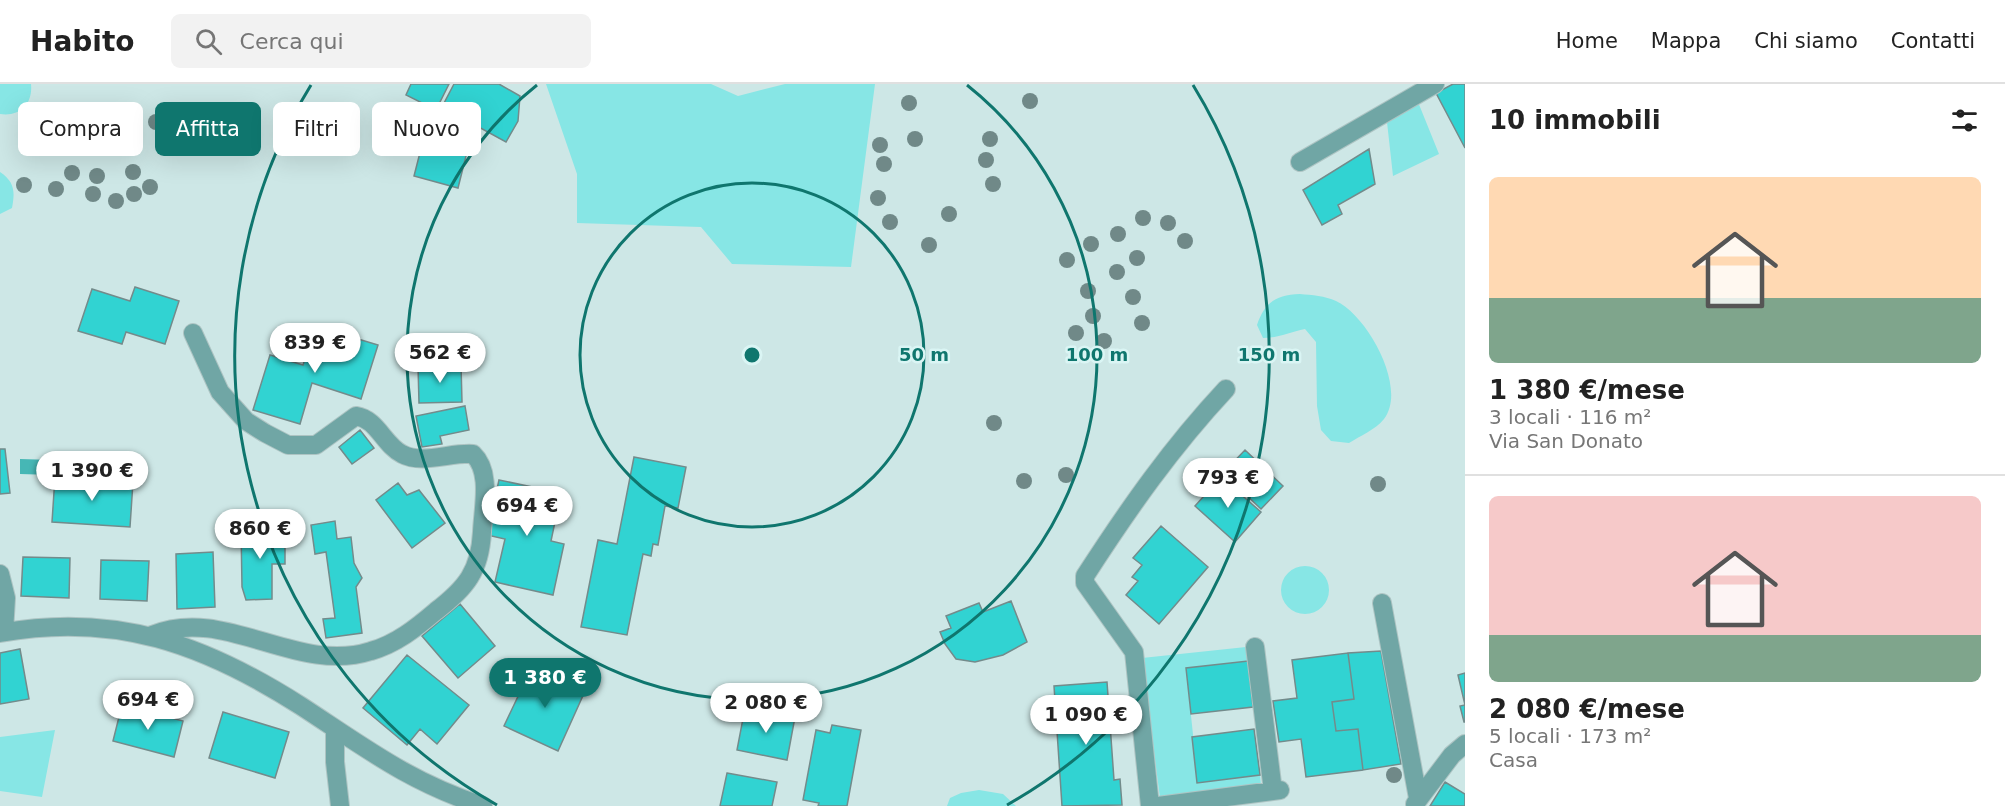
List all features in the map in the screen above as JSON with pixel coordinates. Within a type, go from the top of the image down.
[{"type":"street","points":[[1300,162],[1435,84]]},
{"type":"street","points":[[152,634],[171,627],[192,626],[222,629],[270,645],[321,655],[370,652],[405,636],[467,584],[478,564],[482,536],[485,472],[473,454],[415,458],[401,454],[365,417],[356,416],[316,445],[288,445],[246,421],[220,392],[193,333]]},
{"type":"street","points":[[1150,806],[1134,652],[1085,583],[1085,576],[1130,507],[1180,439],[1226,389]]},
{"type":"street","points":[[0,574],[6,598],[2,632],[50,626],[88,625],[152,634],[233,666],[300,706],[400,772],[483,806]]},
{"type":"street","points":[[1382,603],[1416,802]]},
{"type":"street","points":[[1158,806],[1277,790],[1255,647]]},
{"type":"street","points":[[335,730],[335,762],[340,806]]},
{"type":"street","points":[[1416,802],[1452,755],[1465,744]]},
{"type":"shaded area","points":[[0,84],[31,84],[30,98],[28,102],[18,102],[18,111],[0,114]]},
{"type":"shaded area","points":[[546,84],[711,84],[738,96],[785,84],[875,84],[851,267],[732,264],[701,227],[577,223],[577,174]]},
{"type":"shaded area","points":[[1418,102],[1439,154],[1393,176],[1387,122]]},
{"type":"shaded area","points":[[0,172],[9,180],[14,197],[12,208],[0,214]]},
{"type":"shaded area","points":[[1300,294],[1327,298],[1348,309],[1371,336],[1388,372],[1391,389],[1390,406],[1384,419],[1372,430],[1349,443],[1331,441],[1321,430],[1317,406],[1316,342],[1305,329],[1263,338],[1257,325],[1272,301],[1284,296]]},
{"type":"shaded area","points":[[20,459],[53,460],[53,475],[20,474]]},
{"type":"shaded area","points":[[1305,566],[1322,573],[1329,590],[1322,607],[1305,614],[1288,607],[1281,590],[1288,573]]},
{"type":"shaded area","points":[[1246,647],[1248,661],[1186,668],[1198,782],[1260,775],[1261,786],[1160,798],[1142,658]]},
{"type":"shaded area","points":[[55,730],[42,797],[0,791],[0,737]]},
{"type":"shaded area","points":[[979,790],[1003,794],[1016,806],[947,806],[950,798],[961,793]]},
{"type":"building","points":[[411,84],[449,84],[440,102],[420,102],[406,95]]},
{"type":"building","points":[[454,84],[499,84],[520,96],[518,121],[506,142],[481,128],[481,102],[445,102]]},
{"type":"building","points":[[1453,84],[1465,84],[1465,148],[1436,93]]},
{"type":"building","points":[[1369,149],[1375,184],[1338,205],[1342,214],[1322,225],[1303,190]]},
{"type":"building","points":[[419,156],[466,156],[458,188],[414,176]]},
{"type":"building","points":[[135,287],[179,301],[165,344],[126,332],[122,344],[78,331],[92,289],[130,301]]},
{"type":"building","points":[[315,326],[378,345],[361,399],[312,383],[300,424],[253,410],[270,355],[303,365]]},
{"type":"building","points":[[461,364],[462,402],[419,403],[418,366]]},
{"type":"building","points":[[465,406],[469,430],[440,436],[442,444],[422,447],[416,416]]},
{"type":"building","points":[[360,430],[374,448],[352,464],[339,447]]},
{"type":"building","points":[[0,449],[5,449],[10,493],[0,494]]},
{"type":"building","points":[[1245,450],[1283,486],[1261,509],[1223,473]]},
{"type":"building","points":[[634,457],[686,467],[678,508],[665,506],[658,545],[653,544],[651,556],[643,554],[627,635],[581,627],[598,540],[617,544]]},
{"type":"building","points":[[55,477],[133,482],[130,527],[52,522]]},
{"type":"building","points":[[1221,477],[1261,512],[1235,542],[1195,506]]},
{"type":"building","points":[[499,480],[561,493],[551,541],[564,544],[553,595],[495,582],[505,539],[487,535]]},
{"type":"building","points":[[398,483],[407,495],[419,490],[445,523],[412,548],[376,500]]},
{"type":"building","points":[[335,521],[337,539],[351,537],[354,563],[362,578],[356,587],[362,633],[326,638],[323,619],[335,618],[326,552],[315,554],[311,525]]},
{"type":"building","points":[[1161,526],[1208,567],[1159,624],[1126,595],[1138,581],[1132,577],[1142,565],[1133,558]]},
{"type":"building","points":[[281,527],[281,539],[285,538],[285,564],[272,564],[272,599],[246,600],[242,587],[241,528]]},
{"type":"building","points":[[213,552],[215,607],[177,609],[176,554]]},
{"type":"building","points":[[23,557],[70,558],[69,598],[21,596]]},
{"type":"building","points":[[101,560],[149,561],[147,601],[100,599]]},
{"type":"building","points":[[1011,601],[1027,642],[1003,655],[975,662],[956,659],[945,644],[940,632],[951,628],[946,616],[979,603],[983,612]]},
{"type":"building","points":[[460,604],[495,646],[458,678],[422,636]]},
{"type":"building","points":[[20,649],[29,699],[0,704],[0,653]]},
{"type":"building","points":[[1381,651],[1401,764],[1363,770],[1358,729],[1336,731],[1332,702],[1354,699],[1348,653]]},
{"type":"building","points":[[1348,653],[1354,699],[1332,702],[1336,731],[1358,729],[1363,770],[1306,777],[1301,739],[1279,742],[1273,701],[1297,698],[1292,660]]},
{"type":"building","points":[[407,655],[469,705],[437,744],[420,729],[407,745],[363,708]]},
{"type":"building","points":[[1248,661],[1253,707],[1191,714],[1186,668]]},
{"type":"building","points":[[532,667],[585,691],[558,751],[504,726]]},
{"type":"building","points":[[1465,673],[1465,705],[1458,675]]},
{"type":"building","points":[[1107,682],[1114,780],[1120,779],[1122,805],[1062,806],[1054,686]]},
{"type":"building","points":[[122,705],[183,721],[174,757],[113,741]]},
{"type":"building","points":[[1465,705],[1465,722],[1464,722],[1460,706]]},
{"type":"building","points":[[745,708],[795,717],[787,760],[737,750]]},
{"type":"building","points":[[223,712],[289,732],[275,778],[209,758]]},
{"type":"building","points":[[832,725],[861,730],[847,806],[818,806],[819,803],[803,800],[816,730],[830,733]]},
{"type":"building","points":[[1254,729],[1260,775],[1197,783],[1192,737]]},
{"type":"building","points":[[727,773],[777,782],[772,806],[720,806]]},
{"type":"building","points":[[1445,782],[1465,794],[1465,806],[1430,806]]}]
